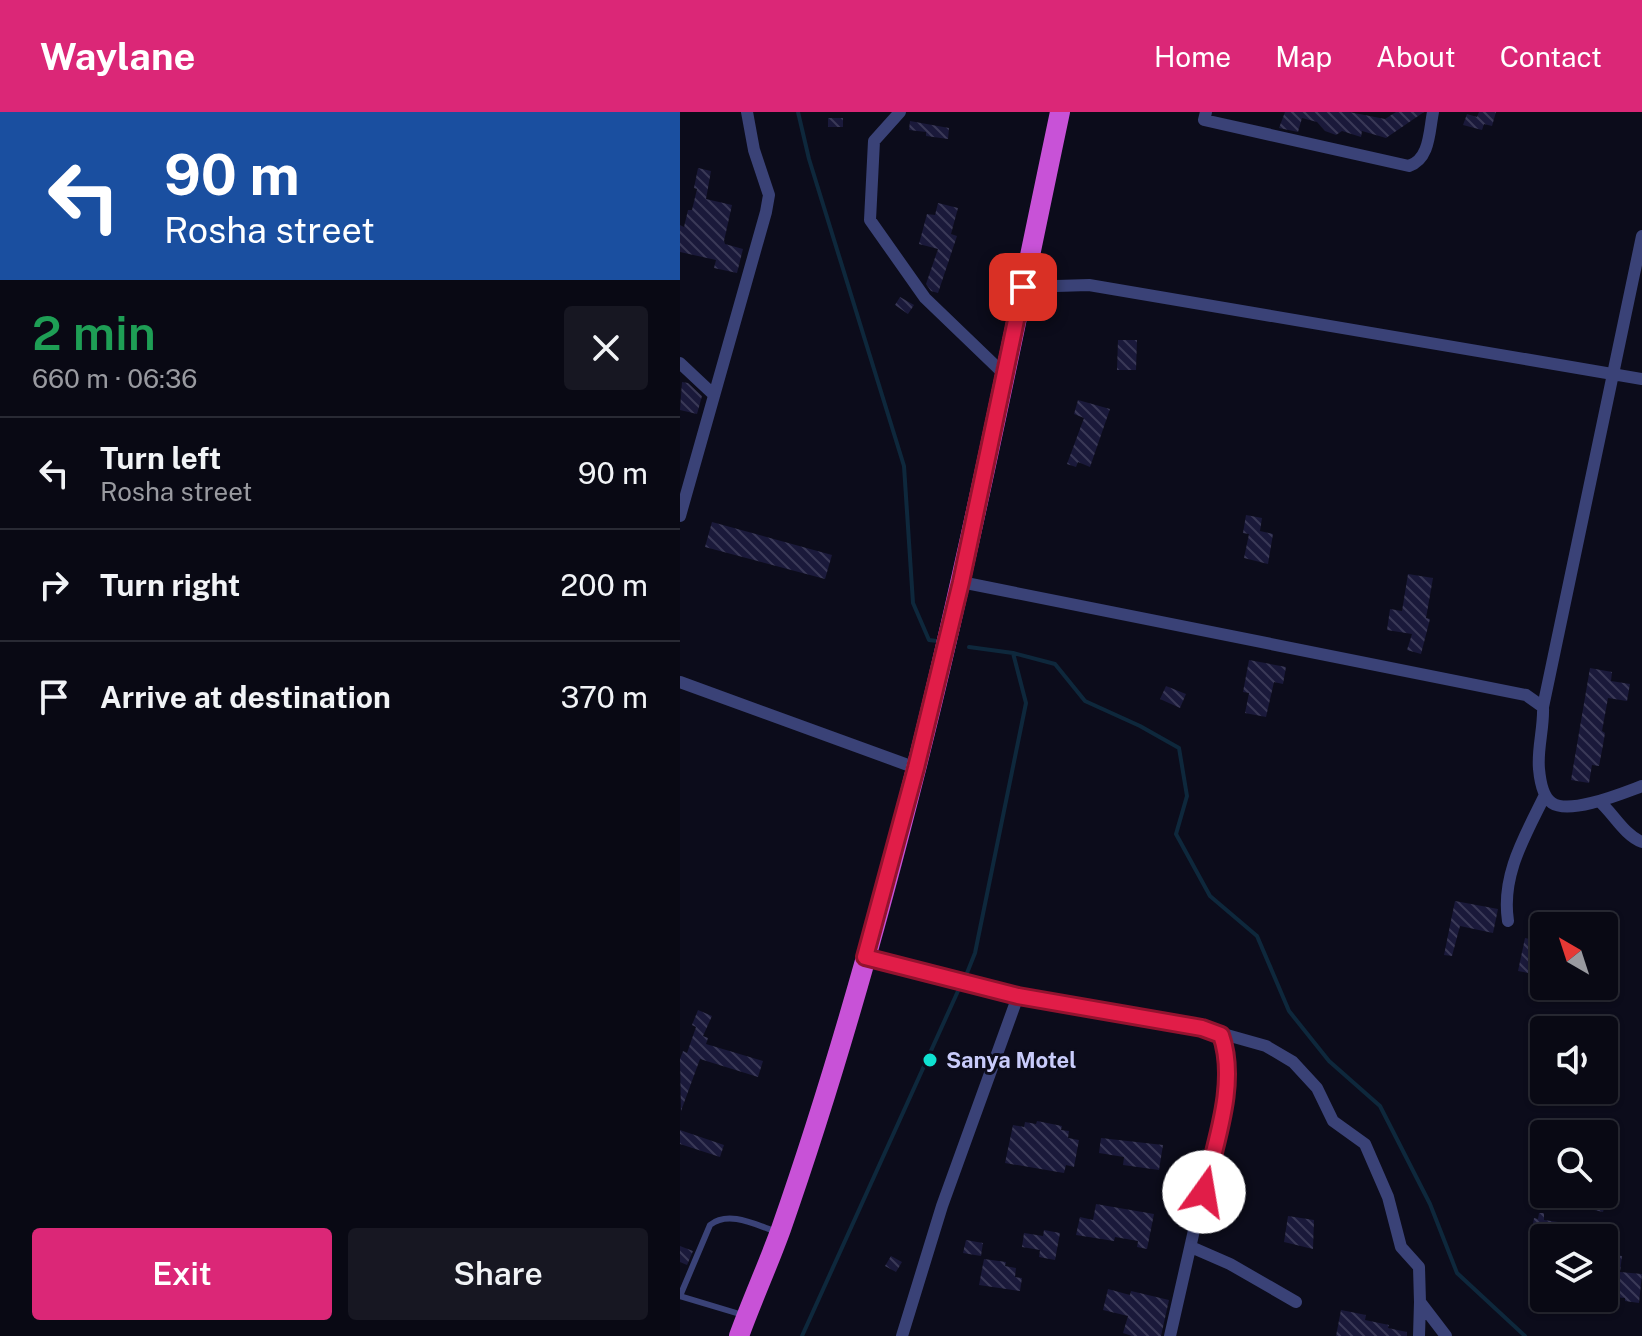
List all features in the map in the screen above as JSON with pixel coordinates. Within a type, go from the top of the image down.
[{"type":"highway","points":[[742,1326],[780,1233],[865,957],[916,768],[961,582],[1060,112]]},
{"type":"street","points":[[680,516],[754,262],[769,195],[754,150],[747,112]]},
{"type":"street","points":[[900,112],[874,141],[870,220],[925,298],[1004,374]]},
{"type":"street","points":[[1206,112],[1204,120],[1409,166],[1418,163],[1425,154],[1433,112]]},
{"type":"street","points":[[1642,236],[1543,707],[1539,768],[1545,795],[1563,807],[1599,801],[1642,786]]},
{"type":"street","points":[[1023,287],[1089,285],[1642,379]]},
{"type":"street","points":[[680,363],[714,395]]},
{"type":"street","points":[[961,582],[1526,695],[1543,707]]},
{"type":"street","points":[[680,682],[916,768]]},
{"type":"street","points":[[1508,921],[1505,903],[1509,875],[1545,795]]},
{"type":"street","points":[[1599,801],[1629,834],[1642,842]]},
{"type":"street","points":[[865,957],[1018,996],[1202,1028],[1266,1046],[1293,1062],[1320,1092],[1333,1121],[1365,1144],[1388,1197],[1401,1247],[1419,1267],[1419,1336]]},
{"type":"street","points":[[902,1336],[942,1206],[1018,996]]},
{"type":"street","points":[[1170,1336],[1227,1085],[1228,1055],[1221,1035]]},
{"type":"street","points":[[1191,1247],[1230,1264],[1296,1302]]},
{"type":"street","points":[[1420,1302],[1446,1336]]},
{"type":"lane","points":[[742,1326],[680,1296],[710,1225],[715,1221],[731,1218],[780,1233]]},
{"type":"building","points":[[1285,112],[1349,112],[1385,119],[1396,112],[1424,112],[1386,138],[1362,131],[1361,137],[1342,131],[1336,135],[1325,131],[1317,122],[1302,118],[1298,132],[1279,128]]},
{"type":"building","points":[[1479,112],[1496,112],[1492,126],[1484,124],[1482,130],[1463,125],[1467,114],[1477,117]]},
{"type":"building","points":[[828,118],[843,118],[843,127],[828,127]]},
{"type":"building","points":[[910,121],[949,128],[948,139],[909,130]]},
{"type":"building","points":[[698,168],[711,171],[706,199],[732,205],[724,241],[743,249],[737,273],[714,268],[716,260],[680,252],[680,225],[684,227],[688,210],[692,210]]},
{"type":"building","points":[[938,203],[958,208],[951,234],[957,236],[938,293],[931,291],[926,284],[938,249],[919,244],[927,214],[935,215]]},
{"type":"building","points":[[900,297],[914,305],[908,314],[895,305]]},
{"type":"building","points":[[1118,340],[1137,340],[1136,370],[1117,370]]},
{"type":"building","points":[[682,382],[688,383],[702,396],[697,414],[680,410]]},
{"type":"building","points":[[1078,400],[1110,409],[1090,467],[1078,462],[1076,467],[1067,464],[1084,418],[1074,414]]},
{"type":"building","points":[[1246,515],[1262,518],[1260,531],[1273,534],[1268,564],[1244,558],[1249,534],[1243,533]]},
{"type":"building","points":[[712,522],[832,555],[825,579],[705,547]]},
{"type":"building","points":[[1408,574],[1433,578],[1426,618],[1430,619],[1421,654],[1407,650],[1412,634],[1387,630],[1390,609],[1402,611]]},
{"type":"building","points":[[1249,660],[1286,667],[1283,684],[1274,682],[1266,717],[1245,713],[1249,693],[1243,692]]},
{"type":"building","points":[[1590,668],[1612,672],[1611,681],[1630,684],[1627,701],[1608,698],[1599,766],[1592,765],[1589,783],[1571,780]]},
{"type":"building","points":[[1166,686],[1186,694],[1180,708],[1160,699]]},
{"type":"building","points":[[1455,901],[1498,909],[1493,933],[1460,926],[1452,956],[1444,955]]},
{"type":"building","points":[[1525,938],[1530,939],[1530,973],[1518,971]]},
{"type":"building","points":[[698,1010],[712,1016],[703,1036],[708,1038],[706,1044],[763,1061],[758,1077],[700,1059],[681,1111],[680,1059],[683,1051],[687,1053]]},
{"type":"building","points":[[1037,1121],[1062,1126],[1061,1130],[1069,1131],[1068,1138],[1079,1140],[1074,1167],[1066,1165],[1064,1173],[1005,1163],[1013,1125],[1024,1127],[1025,1122],[1036,1124]]},
{"type":"building","points":[[680,1130],[724,1145],[720,1157],[680,1144]]},
{"type":"building","points":[[1101,1138],[1163,1145],[1159,1170],[1123,1165],[1124,1157],[1099,1153]]},
{"type":"building","points":[[1096,1204],[1154,1214],[1147,1249],[1137,1247],[1138,1241],[1076,1235],[1080,1217],[1093,1220]]},
{"type":"building","points":[[1539,1213],[1544,1213],[1544,1220],[1572,1224],[1533,1224],[1534,1218],[1538,1219]]},
{"type":"building","points":[[1288,1216],[1314,1220],[1313,1249],[1284,1242]]},
{"type":"building","points":[[1044,1230],[1060,1233],[1055,1260],[1039,1257],[1040,1250],[1022,1247],[1024,1233],[1043,1236]]},
{"type":"building","points":[[966,1240],[983,1243],[981,1256],[963,1253]]},
{"type":"building","points":[[680,1246],[693,1251],[687,1265],[680,1262]]},
{"type":"building","points":[[891,1256],[902,1262],[896,1272],[885,1266]]},
{"type":"building","points":[[1618,1256],[1622,1256],[1620,1272],[1642,1274],[1639,1303],[1625,1301],[1625,1298],[1618,1297]]},
{"type":"building","points":[[984,1259],[1006,1262],[1005,1266],[1016,1268],[1015,1277],[1022,1278],[1020,1291],[979,1285]]},
{"type":"building","points":[[1108,1289],[1169,1300],[1161,1336],[1123,1333],[1128,1316],[1103,1310]]},
{"type":"building","points":[[1341,1310],[1366,1315],[1365,1320],[1389,1325],[1388,1328],[1407,1332],[1407,1336],[1336,1336]]},
{"type":"waterway","points":[[798,112],[809,159],[904,466],[913,603],[929,640],[937,641]]},
{"type":"waterway","points":[[967,973],[975,953],[1026,703],[1013,653],[969,647]]},
{"type":"waterway","points":[[1013,653],[1055,664],[1085,701],[1179,748],[1187,796],[1176,834],[1210,896],[1257,936],[1289,1011],[1329,1061],[1380,1106],[1430,1204],[1457,1273],[1525,1336]]},
{"type":"waterway","points":[[802,1336],[958,991]]},
{"type":"place","name":"Sanya Motel","points":[[930,1060]]},
{"type":"route","points":[[1023,287],[961,582],[916,768],[865,957],[1018,996],[1202,1028],[1221,1035],[1229,1070],[1204,1192]]}]
